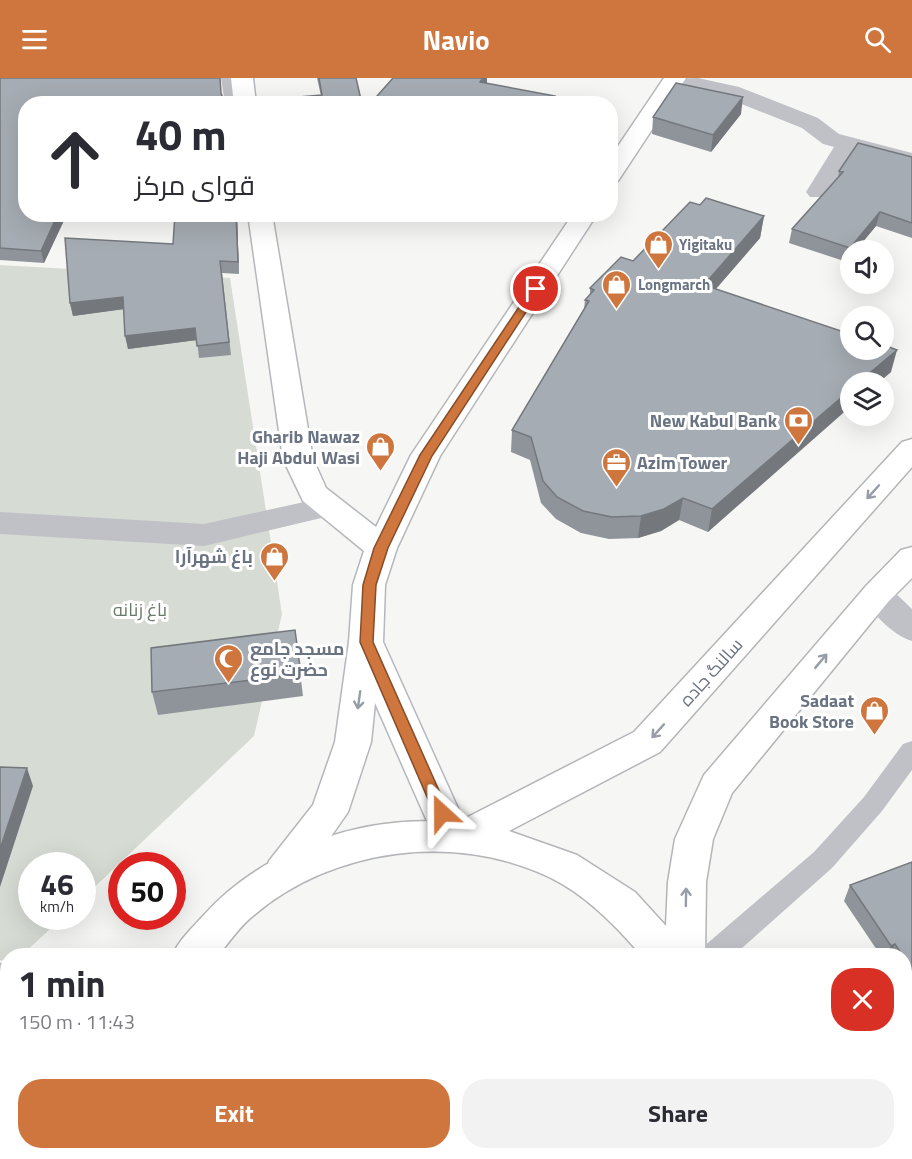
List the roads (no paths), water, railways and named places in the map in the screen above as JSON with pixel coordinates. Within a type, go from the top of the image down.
[{"type":"main road","points":[[242,78],[244,96]]},
{"type":"main road","points":[[618,164],[674,78]]},
{"type":"main road","points":[[261,222],[298,459],[314,494],[327,507],[381,548]]},
{"type":"main road","points":[[283,873],[329,812],[353,742],[366,642],[369,585],[381,548],[426,455],[580,222]]},
{"type":"main road","name":"سالنگ جاده","points":[[458,835],[648,742],[912,449]]},
{"type":"main road","points":[[685,948],[687,882],[694,839],[717,785],[877,594],[912,558]]},
{"type":"main road","points":[[366,642],[458,835]]},
{"type":"main road","points":[[197,948],[239,904],[283,873],[337,850],[393,837],[458,835],[518,847],[567,866],[613,896],[653,934],[663,948]]},
{"type":"street","points":[[674,78],[731,92],[810,123],[831,139],[912,160]]},
{"type":"street","points":[[818,192],[848,143]]},
{"type":"street","points":[[0,523],[204,535],[327,507]]},
{"type":"street","points":[[877,594],[912,629]]},
{"type":"lane","points":[[228,78],[231,96]]},
{"type":"lane","points":[[721,948],[823,860],[873,804],[912,751]]},
{"type":"place","name":"Yigitaku","points":[[658,270]]},
{"type":"place","name":"Longmarch","points":[[617,310]]},
{"type":"place","name":"New Kabul Bank","points":[[798,446]]},
{"type":"place","name":"Gharib Nawaz Haji Abdul Wasi","points":[[381,472]]},
{"type":"place","name":"Azim Tower","points":[[616,488]]},
{"type":"place","name":"باغ شهرآرا","points":[[274,582]]},
{"type":"place","name":"مسجد جامع حضرت نوع","points":[[229,684]]},
{"type":"place","name":"Sadaat Book Store","points":[[875,736]]},
{"type":"park label","name":"باغ زنانه","points":[[140,609]]}]
